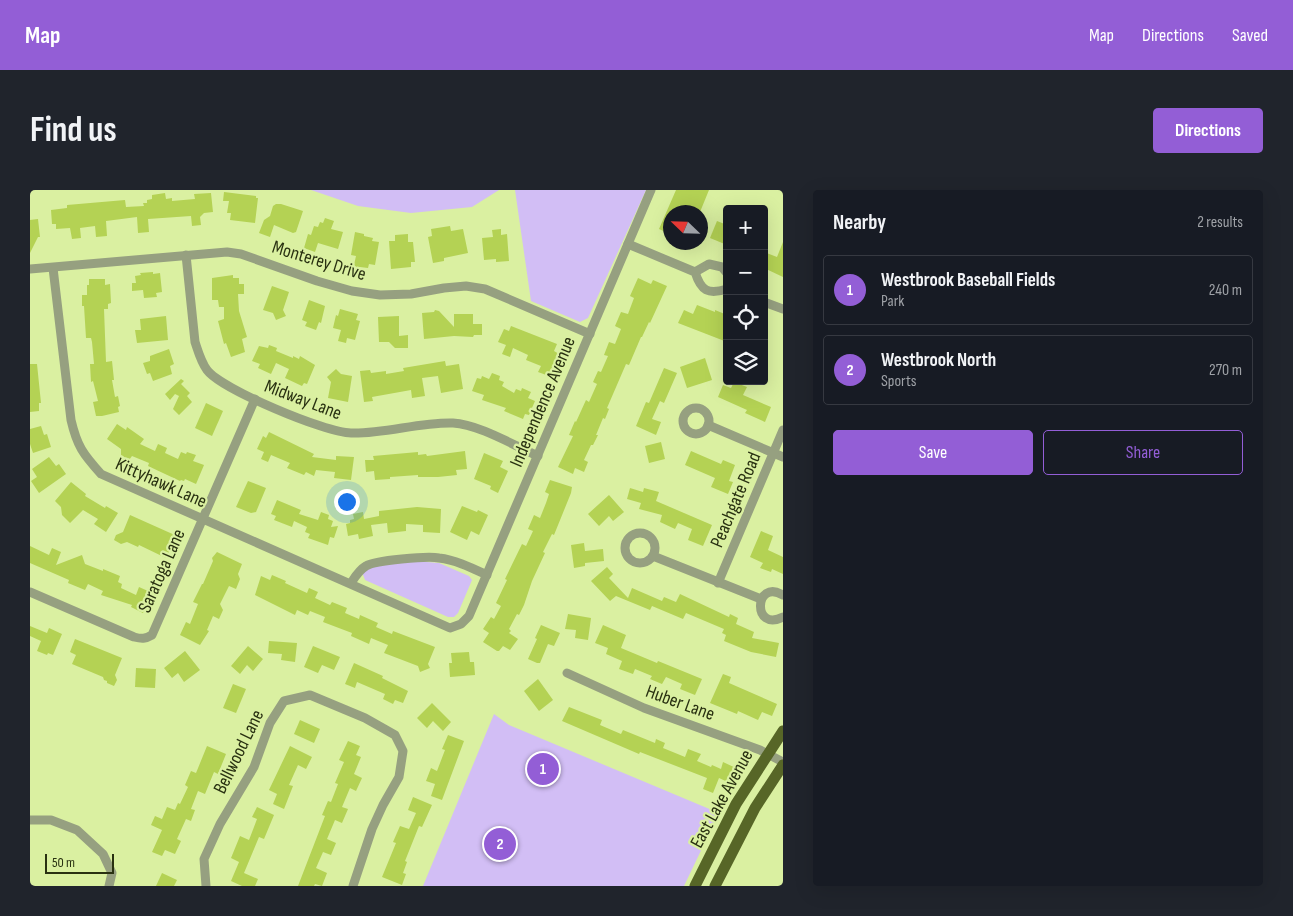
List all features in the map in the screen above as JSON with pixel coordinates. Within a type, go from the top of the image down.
[{"type":"main road","name":"East Lake Avenue","points":[[695,886],[736,804],[783,731]]},
{"type":"main road","name":"East Lake Avenue","points":[[715,886],[755,808],[783,763]]},
{"type":"street","name":"Independence Avenue","points":[[461,624],[469,616],[487,575],[651,190]]},
{"type":"street","points":[[628,244],[695,272],[701,286],[706,290],[712,292],[723,290]]},
{"type":"street","name":"Monterey Drive","points":[[30,269],[217,251],[241,254],[317,281],[352,291],[380,295],[411,294],[466,286],[485,289],[590,334]]},
{"type":"street","name":"Midway Lane","points":[[186,255],[195,342],[207,370],[218,380],[305,422],[330,430],[351,433],[454,423],[474,427],[538,456]]},
{"type":"street","points":[[695,272],[709,264],[723,268]]},
{"type":"street","name":"Kittyhawk Lane","points":[[53,268],[71,420],[76,440],[86,457],[101,474],[450,628],[461,624]]},
{"type":"street","points":[[768,304],[783,310]]},
{"type":"street","name":"Saratoga Lane","points":[[30,592],[134,637],[147,638],[152,635],[255,399]]},
{"type":"street","points":[[708,425],[783,457]]},
{"type":"street","name":"Peachgate Road","points":[[718,583],[783,430]]},
{"type":"street","points":[[653,556],[761,599]]},
{"type":"street","points":[[351,583],[359,571],[366,565],[375,562],[438,557],[460,563],[487,575]]},
{"type":"street","points":[[783,595],[772,592],[768,593],[761,599],[760,609],[765,617],[774,620],[783,617]]},
{"type":"street","name":"Huber Lane","points":[[567,673],[644,708],[768,753],[783,763]]},
{"type":"street","name":"Bellwood Lane","points":[[206,886],[204,860],[220,824],[254,767],[270,723],[284,701],[310,695],[365,718],[395,735],[403,751],[398,777],[372,829],[353,886]]},
{"type":"street","points":[[30,820],[51,820],[77,830],[103,854],[112,873],[109,886]]},
{"type":"shaded area","points":[[311,190],[499,190],[472,207],[411,213],[358,206]]},
{"type":"shaded area","points":[[515,190],[646,190],[588,318],[580,322],[531,301]]},
{"type":"shaded area","points":[[415,561],[439,563],[469,576],[472,580],[458,613],[454,617],[448,617],[365,580],[362,572],[369,567]]},
{"type":"shaded area","points":[[494,714],[509,725],[719,813],[684,886],[423,886]]},
{"type":"building","points":[[676,190],[709,190],[703,205],[669,205]]},
{"type":"building","points":[[224,192],[256,196],[258,198],[255,223],[230,220],[231,213],[227,213],[229,201],[223,201]]},
{"type":"building","points":[[165,193],[166,199],[172,198],[172,201],[195,199],[194,194],[211,193],[213,212],[204,213],[200,217],[201,225],[192,226],[191,216],[148,219],[149,232],[138,233],[137,217],[106,221],[107,236],[96,237],[95,226],[80,228],[81,238],[72,239],[70,228],[56,229],[56,224],[52,224],[51,210],[67,208],[67,205],[125,200],[126,207],[144,206],[143,203],[147,203],[147,200],[152,199],[152,195]]},
{"type":"building","points":[[276,204],[303,211],[296,232],[293,233],[274,225],[270,237],[259,233],[264,220],[270,216],[273,206]]},
{"type":"building","points":[[325,218],[334,221],[331,229],[343,232],[338,249],[318,243],[315,252],[304,248],[308,234],[311,235],[314,226],[318,227]]},
{"type":"building","points":[[38,219],[40,237],[38,237],[30,253],[30,220]]},
{"type":"building","points":[[663,220],[663,231],[659,229]]},
{"type":"building","points":[[717,221],[723,223],[723,243],[710,238]]},
{"type":"building","points":[[450,226],[451,231],[463,229],[468,253],[444,258],[444,261],[433,263],[428,237],[432,236],[431,229]]},
{"type":"building","points":[[501,229],[501,235],[507,234],[509,261],[496,262],[496,259],[484,260],[482,238],[493,237],[492,230]]},
{"type":"building","points":[[355,232],[373,238],[372,241],[379,242],[375,265],[369,264],[368,268],[357,268],[354,265],[356,256],[351,255]]},
{"type":"building","points":[[408,234],[408,242],[413,242],[415,262],[411,262],[411,267],[391,269],[389,241],[395,241],[395,235]]},
{"type":"building","points":[[783,242],[783,277],[768,270],[768,254],[777,257]]},
{"type":"building","points":[[153,272],[153,274],[160,273],[162,292],[156,293],[157,297],[144,298],[143,290],[132,291],[132,283],[136,283],[135,276],[141,275],[140,273]]},
{"type":"building","points":[[233,275],[233,278],[239,278],[239,284],[244,284],[244,294],[238,294],[239,311],[247,337],[242,339],[245,352],[231,357],[226,343],[224,344],[218,321],[224,319],[224,307],[219,307],[218,300],[212,300],[212,278]]},
{"type":"building","points":[[638,278],[651,284],[653,280],[667,286],[629,365],[626,364],[607,408],[609,409],[605,419],[603,418],[596,435],[598,435],[584,460],[588,462],[584,472],[575,468],[573,474],[558,467],[573,436],[569,435],[575,421],[586,400],[589,402],[597,384],[593,382],[598,371],[601,372],[608,356],[604,355],[609,342],[615,344],[621,329],[615,326],[621,312],[628,314],[634,298],[630,296]]},
{"type":"building","points":[[89,279],[105,279],[105,285],[110,284],[111,303],[108,304],[108,309],[104,309],[106,362],[112,361],[114,380],[112,380],[115,397],[118,396],[120,406],[118,407],[119,412],[102,416],[96,416],[93,402],[98,401],[93,381],[91,382],[90,364],[94,364],[92,342],[91,338],[86,338],[84,306],[82,306],[82,295],[87,295]]},
{"type":"building","points":[[272,286],[289,292],[283,310],[286,316],[276,320],[273,313],[263,310]]},
{"type":"building","points":[[309,300],[325,306],[321,323],[319,322],[316,330],[305,326],[307,322],[302,320]]},
{"type":"building","points":[[697,305],[723,313],[723,340],[678,323],[684,310],[693,314]]},
{"type":"building","points":[[340,309],[358,314],[356,320],[360,321],[355,340],[347,338],[346,343],[338,341],[341,330],[333,328],[336,315],[338,316]]},
{"type":"building","points":[[435,310],[439,311],[454,327],[454,314],[473,314],[473,324],[482,324],[482,335],[424,339],[422,313],[434,312]]},
{"type":"building","points":[[166,316],[168,340],[137,343],[135,330],[141,330],[140,319]]},
{"type":"building","points":[[399,316],[399,336],[408,335],[408,348],[395,348],[389,342],[379,342],[378,317]]},
{"type":"building","points":[[511,326],[557,344],[554,351],[559,354],[549,376],[538,372],[541,366],[526,360],[528,355],[513,348],[510,357],[502,354],[506,345],[498,342],[504,329],[509,331]]},
{"type":"building","points":[[269,345],[277,348],[276,351],[293,358],[293,356],[299,359],[300,356],[315,365],[307,384],[304,383],[302,386],[285,378],[289,369],[276,363],[271,374],[258,368],[260,364],[252,361],[259,346],[268,348]]},
{"type":"building","points":[[169,349],[174,364],[170,366],[172,374],[153,381],[150,373],[147,374],[143,363],[150,361],[150,356]]},
{"type":"building","points":[[705,358],[712,380],[687,388],[680,367]]},
{"type":"building","points":[[445,361],[446,366],[459,364],[463,389],[441,393],[438,376],[422,378],[425,396],[412,398],[411,390],[372,397],[373,401],[364,402],[360,371],[370,370],[371,373],[386,371],[386,374],[404,371],[403,368]]},
{"type":"building","points":[[30,364],[37,364],[41,403],[39,403],[39,411],[30,412]]},
{"type":"building","points":[[664,368],[677,373],[664,403],[660,401],[652,419],[661,422],[656,435],[636,426],[646,402],[649,403]]},
{"type":"building","points":[[336,369],[341,374],[352,376],[348,402],[328,398],[331,382],[327,377]]},
{"type":"building","points":[[492,373],[500,376],[499,380],[504,382],[502,386],[514,393],[516,389],[521,391],[522,388],[531,392],[528,398],[535,401],[529,415],[525,414],[523,419],[504,411],[506,408],[482,400],[484,395],[472,391],[477,378],[481,379],[482,376],[489,379]]},
{"type":"building","points":[[181,379],[184,381],[181,384],[190,393],[187,396],[192,402],[179,415],[173,409],[179,396],[175,394],[170,400],[165,394]]},
{"type":"building","points":[[723,385],[731,388],[732,385],[747,387],[743,395],[771,407],[765,422],[745,413],[747,410],[718,397]]},
{"type":"building","points":[[206,403],[223,411],[212,436],[195,428]]},
{"type":"building","points":[[117,424],[126,430],[127,427],[144,439],[140,444],[155,451],[158,444],[167,448],[165,453],[178,459],[181,452],[196,455],[193,461],[204,465],[196,484],[185,479],[180,481],[148,466],[149,463],[132,456],[129,460],[121,455],[121,449],[107,439]]},
{"type":"building","points":[[41,426],[44,435],[47,434],[51,447],[33,453],[30,444],[30,429]]},
{"type":"building","points":[[269,432],[314,454],[312,457],[336,460],[336,456],[354,457],[351,480],[334,478],[335,472],[316,470],[314,476],[306,472],[304,475],[287,468],[290,463],[271,455],[268,462],[261,459],[264,452],[257,449],[263,436],[266,438]]},
{"type":"building","points":[[661,442],[665,459],[649,463],[645,446]]},
{"type":"building","points":[[465,451],[467,469],[456,470],[457,475],[418,477],[418,475],[375,480],[374,471],[366,472],[365,460],[374,460],[373,456],[418,452],[418,455],[426,454],[427,456]]},
{"type":"building","points":[[691,451],[721,464],[723,460],[735,465],[729,481],[733,482],[728,494],[711,487],[715,478],[685,465]]},
{"type":"building","points":[[484,453],[503,461],[500,467],[508,471],[498,493],[490,489],[491,486],[474,479]]},
{"type":"building","points":[[49,457],[56,466],[59,464],[66,474],[39,493],[31,481],[37,477],[32,469]]},
{"type":"building","points":[[550,480],[572,487],[571,493],[554,535],[552,534],[543,552],[545,553],[532,581],[524,605],[509,629],[511,631],[509,633],[518,639],[510,650],[503,646],[497,651],[483,642],[489,633],[483,629],[491,617],[494,619],[501,606],[496,603],[507,580],[505,579],[522,544],[526,546],[533,531],[528,529],[534,515],[540,518],[549,494],[545,492]]},
{"type":"building","points":[[248,481],[266,488],[256,512],[251,513],[236,507]]},
{"type":"building","points":[[71,482],[86,494],[85,496],[105,508],[106,506],[118,513],[106,532],[94,524],[98,519],[83,510],[70,523],[62,515],[61,507],[55,501]]},
{"type":"building","points":[[630,488],[643,492],[644,488],[659,492],[656,501],[712,525],[703,546],[688,540],[692,529],[678,523],[675,529],[660,522],[662,515],[639,509],[641,503],[627,499]]},
{"type":"building","points":[[609,495],[624,512],[613,521],[609,516],[599,526],[588,514]]},
{"type":"building","points":[[277,500],[301,510],[299,514],[318,520],[321,512],[329,515],[328,519],[333,521],[331,527],[338,526],[334,538],[330,537],[328,545],[308,538],[310,534],[305,532],[307,527],[294,521],[292,527],[274,520],[276,516],[271,514]]},
{"type":"building","points":[[462,506],[488,515],[479,535],[471,531],[467,540],[450,532]]},
{"type":"building","points":[[417,507],[441,509],[440,533],[423,532],[423,525],[406,524],[406,531],[388,533],[387,523],[371,525],[373,536],[359,539],[358,534],[348,536],[346,524],[354,519],[353,514],[363,512],[364,519],[379,516],[379,511]]},
{"type":"building","points":[[130,515],[177,536],[166,558],[139,545],[138,547],[127,542],[121,544],[114,540],[116,535],[123,532]]},
{"type":"building","points":[[761,531],[773,536],[768,550],[783,557],[783,574],[772,569],[771,572],[760,568],[763,563],[750,557]]},
{"type":"building","points":[[584,543],[585,551],[603,549],[604,561],[585,563],[585,566],[574,568],[571,545]]},
{"type":"building","points":[[30,546],[49,555],[52,548],[61,552],[56,565],[82,555],[85,564],[120,576],[118,582],[122,584],[121,588],[136,595],[139,587],[148,591],[146,596],[150,598],[143,613],[131,607],[132,605],[101,595],[103,591],[88,584],[85,590],[68,583],[69,580],[30,563]]},
{"type":"building","points":[[217,552],[242,564],[238,574],[240,579],[236,589],[229,586],[220,604],[223,610],[219,619],[213,616],[207,630],[209,631],[200,645],[180,635],[186,622],[190,624],[198,604],[193,602],[213,561],[212,558]]},
{"type":"building","points":[[607,567],[613,574],[609,578],[628,598],[632,588],[662,601],[664,597],[676,602],[680,594],[729,617],[730,614],[738,618],[736,624],[754,632],[752,638],[779,643],[776,657],[751,652],[724,641],[726,635],[722,633],[724,629],[686,613],[683,619],[652,606],[650,610],[616,596],[610,601],[591,581]]},
{"type":"building","points":[[272,575],[307,593],[309,588],[318,592],[315,598],[330,605],[332,602],[347,608],[345,613],[359,619],[360,615],[378,623],[376,627],[392,634],[393,631],[435,647],[428,664],[430,668],[420,672],[418,666],[384,653],[388,645],[371,638],[369,644],[351,636],[352,633],[323,622],[325,617],[310,611],[308,615],[297,610],[295,615],[255,595],[261,576],[270,580]]},
{"type":"building","points":[[568,614],[591,618],[588,640],[575,638],[576,630],[565,629]]},
{"type":"building","points":[[541,625],[560,633],[554,646],[548,644],[540,663],[537,663],[528,659]]},
{"type":"building","points":[[603,625],[626,635],[621,648],[702,679],[695,695],[680,689],[682,684],[666,677],[662,684],[650,679],[652,676],[635,669],[633,674],[619,669],[622,661],[606,654],[608,648],[595,643]]},
{"type":"building","points":[[30,626],[47,633],[49,628],[62,634],[53,655],[37,651],[41,641],[30,636]]},
{"type":"building","points":[[75,639],[122,658],[115,675],[117,680],[114,686],[107,683],[103,677],[72,664],[76,655],[70,652]]},
{"type":"building","points":[[269,641],[297,643],[295,662],[281,660],[282,654],[268,653]]},
{"type":"building","points":[[248,646],[263,659],[253,671],[247,665],[240,674],[231,666]]},
{"type":"building","points":[[313,646],[340,657],[334,670],[322,665],[318,673],[304,667]]},
{"type":"building","points":[[185,651],[200,670],[184,682],[178,673],[172,678],[164,668]]},
{"type":"building","points":[[469,652],[470,662],[474,662],[475,675],[450,677],[449,663],[452,663],[451,653]]},
{"type":"building","points":[[354,663],[383,676],[382,678],[408,691],[403,703],[395,700],[393,704],[383,699],[385,694],[357,682],[355,688],[345,684]]},
{"type":"building","points":[[136,668],[156,669],[155,688],[135,687]]},
{"type":"building","points":[[723,674],[731,677],[729,683],[777,704],[772,716],[762,712],[758,720],[738,711],[737,714],[710,703]]},
{"type":"building","points":[[538,679],[553,700],[539,711],[524,691]]},
{"type":"building","points":[[233,684],[246,689],[236,713],[223,708]]},
{"type":"building","points":[[432,703],[451,722],[443,731],[433,721],[427,728],[417,718]]},
{"type":"building","points":[[569,707],[602,720],[600,725],[621,734],[623,730],[655,743],[656,739],[665,743],[663,748],[685,757],[688,749],[701,754],[697,761],[711,767],[712,765],[721,769],[723,762],[738,769],[732,784],[719,778],[713,793],[703,789],[707,778],[640,752],[639,754],[562,721]]},
{"type":"building","points":[[300,720],[320,729],[314,743],[294,734]]},
{"type":"building","points":[[448,735],[464,741],[442,800],[431,796],[435,784],[426,781],[431,768],[437,771],[445,750],[442,749]]},
{"type":"building","points":[[348,741],[360,746],[356,755],[361,757],[354,774],[362,778],[356,791],[350,788],[342,807],[348,809],[342,823],[335,820],[327,839],[336,843],[331,855],[323,852],[316,868],[327,873],[322,886],[315,884],[314,886],[298,886],[325,816],[322,815],[328,801],[331,802],[338,784],[335,783],[344,762],[339,760]]},
{"type":"building","points":[[207,746],[226,754],[218,774],[214,772],[205,794],[198,791],[191,809],[195,810],[191,821],[186,819],[177,839],[181,841],[175,854],[165,850],[162,856],[152,852],[162,830],[151,825],[155,816],[162,819],[167,807],[175,810],[178,803],[180,804],[188,787],[185,785],[191,771],[196,773]]},
{"type":"building","points":[[290,746],[312,757],[306,769],[298,765],[289,785],[293,786],[284,809],[273,804],[277,794],[269,790]]},
{"type":"building","points":[[413,797],[432,805],[422,827],[419,826],[405,861],[407,862],[403,873],[406,874],[402,885],[382,877],[396,843],[393,842],[400,826],[409,829],[416,813],[408,810]]},
{"type":"building","points":[[257,807],[274,815],[264,839],[259,837],[244,873],[258,879],[255,886],[242,886],[231,881],[239,862],[231,858],[240,836],[249,840],[257,819],[252,817]]},
{"type":"building","points":[[162,873],[177,880],[174,886],[156,886]]},
{"type":"place","name":"Westbrook Baseball Fields","points":[[543,769]]},
{"type":"place","name":"Westbrook North","points":[[500,844]]}]
